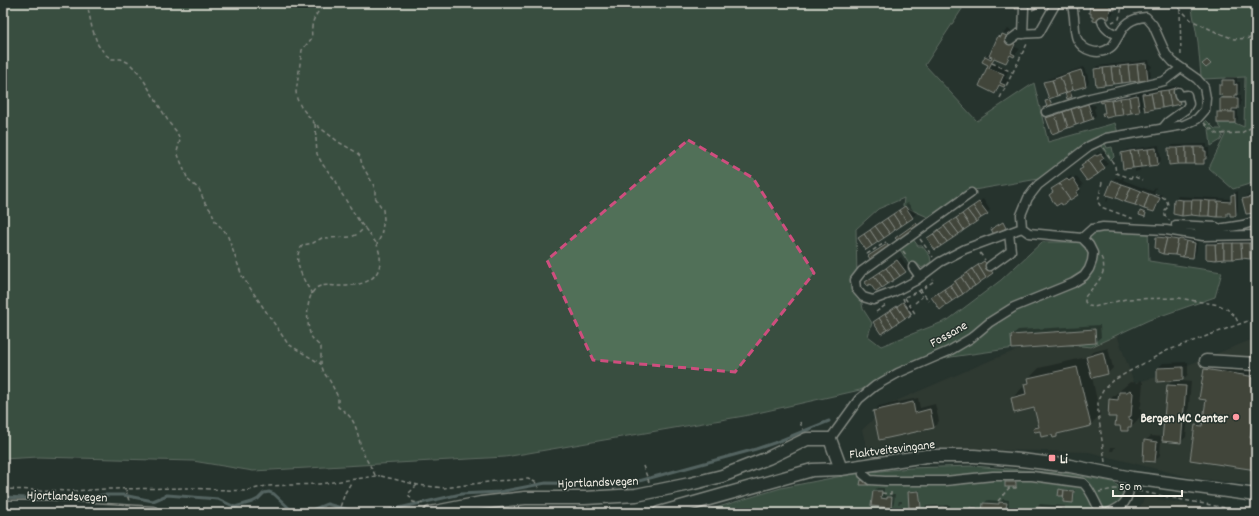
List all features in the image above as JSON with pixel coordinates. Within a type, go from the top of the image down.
[{"type":"street","points":[[1010,40],[1018,34],[1039,33],[1056,3]]},
{"type":"street","points":[[1071,3],[1074,10],[1076,38],[1082,46],[1090,51],[1105,51],[1112,47],[1121,30],[1128,23],[1136,18],[1146,17],[1153,25],[1166,54],[1173,62],[1197,79],[1204,87],[1206,98],[1205,110],[1197,119],[1184,125],[1106,138],[1089,146],[1038,185],[1028,198],[1021,215],[1022,228],[1030,234],[1082,238],[1089,245],[1092,253]]},
{"type":"street","points":[[1023,34],[1024,9]]},
{"type":"street","points":[[1103,24],[1108,31],[1119,35]]},
{"type":"street","points":[[1046,112],[1090,98],[1164,81],[1181,68]]},
{"type":"street","points":[[1163,128],[1168,122],[1186,109],[1189,104],[1187,95],[1179,96],[1178,92]]},
{"type":"street","points":[[971,193],[862,271],[855,280],[856,289],[863,297],[873,300],[894,292],[965,249],[1022,228]]},
{"type":"street","points":[[1192,234],[1243,225],[1256,221]]},
{"type":"street","points":[[1176,225],[1213,226],[1223,228]]},
{"type":"street","points":[[1082,238],[1092,229],[1103,226],[1166,230],[1203,236],[1256,235]]},
{"type":"street","points":[[990,266],[1011,251],[1009,233]]},
{"type":"street","name":"Fossane","points":[[830,439],[859,399],[875,386],[898,373],[948,351],[971,338],[990,322],[1014,307],[1073,283],[1084,276],[1089,269],[1092,261],[1092,253]]},
{"type":"street","points":[[913,267],[917,279]]},
{"type":"street","points":[[1206,360],[1256,364]]},
{"type":"street","name":"Hjortlandsvegen","points":[[431,513],[481,503],[525,498],[622,496],[653,492],[722,476],[768,458],[807,439],[830,439]]},
{"type":"street","points":[[830,439],[841,469]]},
{"type":"street","name":"Flaktveitsvingane","points":[[659,513],[812,470],[841,469],[926,456],[974,456],[1070,466],[1105,473],[1131,484],[1256,495]]},
{"type":"street","name":"Flaktveitsvingane","points":[[863,474],[870,480],[885,481],[945,481],[993,476],[1032,476],[1083,483],[1088,487],[1101,513]]},
{"type":"street","points":[[1108,513],[1126,502],[1131,484]]},
{"type":"street","name":"Hjortlandsvegen","points":[[3,507],[53,507],[153,513]]},
{"type":"path","points":[[87,3],[92,28],[98,44],[106,55],[129,63],[140,74],[170,124],[177,132],[180,140],[177,152],[188,180],[199,189],[205,203],[212,212],[215,221],[227,234],[242,276],[288,344],[321,364]]},
{"type":"path","points":[[329,3],[318,12],[312,23],[312,38],[302,50],[300,75],[297,84],[298,99],[301,106],[315,124],[360,156],[362,165],[375,189],[375,197],[383,210],[384,219],[381,236],[377,244]]},
{"type":"path","points":[[1024,9],[1034,10],[1040,7],[1040,3]]},
{"type":"path","points":[[1103,24],[1119,19],[1123,3]]},
{"type":"path","points":[[1174,3],[1191,20],[1216,32],[1234,39],[1256,38]]},
{"type":"path","points":[[1180,9],[1181,68]]},
{"type":"path","points":[[1000,98],[1032,34]]},
{"type":"path","points":[[992,63],[1013,72]]},
{"type":"path","points":[[1197,119],[1208,125],[1217,134],[1240,133],[1256,125]]},
{"type":"path","points":[[315,124],[317,154],[323,165],[336,181],[340,191],[355,215],[377,244],[380,262],[376,276],[370,281],[348,286],[318,287],[312,294],[306,316],[311,337],[321,347],[321,364],[324,373],[330,381],[338,398],[338,407],[348,413],[357,430],[364,453],[375,475],[418,485],[444,488],[495,481],[528,479],[534,482],[540,490]]},
{"type":"path","points":[[1101,141],[1116,166],[1116,173],[1131,178],[1134,176],[1142,180]]},
{"type":"path","points":[[1102,182],[1098,202],[1101,207],[1148,225],[1148,229]]},
{"type":"path","points":[[1155,194],[1166,198],[1168,205],[1165,210],[1166,219],[1176,225]]},
{"type":"path","points":[[312,294],[300,274],[297,258],[299,249],[302,245],[314,243],[322,238],[351,237],[358,234],[364,226]]},
{"type":"path","points":[[916,232],[938,264]]},
{"type":"path","points":[[867,254],[887,242]]},
{"type":"path","points":[[978,250],[990,266]]},
{"type":"path","points":[[1092,253],[1100,255],[1105,268],[1101,278],[1085,297],[1085,302],[1089,306],[1094,307],[1126,299],[1179,298],[1219,305],[1227,309],[1235,316],[1239,324]]},
{"type":"path","points":[[917,279],[929,301]]},
{"type":"path","points":[[915,303],[922,297],[918,291]]},
{"type":"path","points":[[901,295],[912,315],[908,318]]},
{"type":"path","points":[[905,297],[916,315]]},
{"type":"path","points":[[876,312],[889,303]]},
{"type":"path","points":[[1105,473],[1098,412],[1098,400],[1104,389],[1112,382],[1166,351],[1256,318]]},
{"type":"path","points":[[643,466],[653,492]]},
{"type":"path","points":[[3,489],[72,491],[190,488],[239,491],[266,486],[352,481],[380,476]]},
{"type":"path","points":[[338,513],[345,493],[352,481]]},
{"type":"path","points":[[1092,494],[1131,484],[1172,498],[1207,503],[1250,513]]},
{"type":"path","points":[[418,485],[408,494],[413,502],[426,504],[431,513]]},
{"type":"path","points":[[998,501],[1009,488],[1016,488],[1017,486]]},
{"type":"highlighted area","points":[[688,140],[753,178],[814,273],[735,372],[593,360],[547,260]]},
{"type":"shaded area","points":[[1116,332],[1134,383],[1160,376],[1256,338],[1256,485],[1193,478],[1089,452],[951,449],[869,457],[862,430],[889,404],[989,361],[1057,334]]},
{"type":"shaded area","points":[[1145,497],[1233,513],[1132,513],[1139,509]]},
{"type":"green space","points":[[3,3],[966,3],[925,65],[977,121],[1034,83],[1048,142],[1115,123],[1118,133],[1090,147],[1050,177],[974,190],[930,218],[903,206],[904,198],[878,209],[856,229],[857,278],[863,309],[872,323],[868,336],[881,346],[948,320],[1001,280],[1042,242],[1080,242],[1097,226],[1148,229],[1149,261],[1222,272],[1215,297],[1149,320],[1091,347],[1050,343],[951,357],[907,368],[860,390],[744,416],[505,457],[253,471],[193,461],[38,457],[3,459]]},
{"type":"green space","points":[[1191,3],[1247,3],[1256,17],[1256,182],[1233,189],[1209,168],[1226,133],[1224,132],[1221,140],[1211,146],[1209,129],[1204,124],[1206,120],[1215,129],[1222,129],[1217,123],[1235,123],[1244,127],[1245,77],[1204,79],[1201,76],[1198,42]]},
{"type":"green space","points":[[1105,143],[1107,148],[1112,147],[1114,157],[1111,160],[1100,145]]},
{"type":"green space","points":[[913,239],[918,246],[922,246],[930,256],[931,262],[922,268],[915,262],[909,264],[899,248]]},
{"type":"green space","points":[[973,466],[1070,474],[1113,482],[1121,489],[1123,494],[1120,503],[1101,513],[699,513],[781,488],[852,474],[910,468]]},
{"type":"building","points":[[1013,3],[1031,3],[1031,6],[1021,5],[1020,9],[1015,9],[1016,5]]},
{"type":"building","points":[[1090,3],[1110,3],[1110,7],[1115,7],[1115,10],[1110,9],[1109,19],[1099,18],[1098,22],[1093,21],[1091,13],[1089,13]]},
{"type":"building","points":[[1002,34],[1007,36],[1005,40],[1015,44],[1011,53],[1015,55],[1014,57],[1010,55],[1006,63],[994,58],[989,68],[1004,74],[1000,83],[1005,85],[1004,87],[999,85],[995,94],[979,86],[988,65],[982,62],[985,56],[991,59],[992,57],[989,56],[998,36],[1001,37]]},
{"type":"building","points":[[1207,60],[1211,64],[1206,68],[1202,64]]},
{"type":"building","points":[[1146,63],[1148,80],[1139,81],[1137,64]]},
{"type":"building","points":[[1137,64],[1139,81],[1130,82],[1128,65]]},
{"type":"building","points":[[1128,65],[1130,82],[1122,83],[1120,66]]},
{"type":"building","points":[[1120,66],[1122,83],[1113,84],[1111,67]]},
{"type":"building","points":[[1111,67],[1113,84],[1105,85],[1103,68]]},
{"type":"building","points":[[1103,68],[1105,85],[1096,86],[1094,69]]},
{"type":"building","points":[[1081,70],[1086,86],[1073,90],[1068,74]]},
{"type":"building","points":[[1068,74],[1073,90],[1066,93],[1060,77]]},
{"type":"building","points":[[1060,77],[1066,93],[1057,96],[1052,80]]},
{"type":"building","points":[[1052,80],[1057,96],[1049,99],[1043,82]]},
{"type":"building","points":[[1222,80],[1234,80],[1234,85],[1237,84],[1237,95],[1235,95],[1235,98],[1223,98],[1222,95],[1219,95],[1219,85],[1222,85]]},
{"type":"building","points":[[1177,88],[1180,104],[1171,106],[1168,90]]},
{"type":"building","points":[[1168,90],[1171,106],[1162,108],[1160,91]]},
{"type":"building","points":[[1070,91],[1072,97],[1067,99],[1065,93]]},
{"type":"building","points":[[1160,91],[1162,108],[1154,109],[1151,93]]},
{"type":"building","points":[[1151,93],[1154,109],[1145,111],[1142,94]]},
{"type":"building","points":[[1137,95],[1140,112],[1131,113],[1129,97]]},
{"type":"building","points":[[1129,97],[1131,113],[1123,115],[1120,98]]},
{"type":"building","points":[[1100,98],[1103,99],[1103,101],[1111,100],[1114,116],[1106,118],[1105,115],[1103,116],[1102,113],[1105,113],[1103,102],[1101,103]]},
{"type":"building","points":[[1120,98],[1123,115],[1114,116],[1111,100]]},
{"type":"building","points":[[1220,98],[1238,98],[1238,109],[1232,109],[1232,112],[1220,112]]},
{"type":"building","points":[[1050,100],[1052,105],[1047,107],[1045,101]]},
{"type":"building","points":[[1088,104],[1093,119],[1084,122],[1080,106]]},
{"type":"building","points":[[1080,106],[1084,122],[1076,125],[1071,109]]},
{"type":"building","points":[[1071,109],[1076,125],[1068,128],[1063,112]]},
{"type":"building","points":[[1063,112],[1068,128],[1060,131],[1055,115]]},
{"type":"building","points":[[1217,112],[1235,112],[1235,123],[1217,123]]},
{"type":"building","points":[[1055,115],[1060,131],[1052,134],[1046,118]]},
{"type":"building","points":[[1186,147],[1186,164],[1178,164],[1177,148]]},
{"type":"building","points":[[1186,147],[1194,147],[1195,164],[1186,164]]},
{"type":"building","points":[[1194,147],[1204,147],[1204,151],[1206,151],[1206,159],[1204,159],[1204,164],[1195,164]]},
{"type":"building","points":[[1156,148],[1158,165],[1150,166],[1148,149]]},
{"type":"building","points":[[1168,148],[1177,148],[1178,164],[1169,165]]},
{"type":"building","points":[[1148,149],[1150,166],[1141,167],[1138,150]]},
{"type":"building","points":[[1138,150],[1141,167],[1133,168],[1130,151]]},
{"type":"building","points":[[1130,151],[1133,168],[1123,169],[1121,153]]},
{"type":"building","points":[[1101,154],[1104,158],[1100,161],[1105,168],[1098,174],[1088,160],[1095,155],[1097,156]]},
{"type":"building","points":[[1088,160],[1098,174],[1087,181],[1079,170],[1083,168],[1081,165]]},
{"type":"building","points":[[1073,178],[1080,189],[1076,192],[1078,195],[1070,200],[1059,184],[1067,179],[1069,181]]},
{"type":"building","points":[[1112,180],[1122,184],[1116,198],[1106,195]]},
{"type":"building","points":[[1059,184],[1070,200],[1062,205],[1061,203],[1056,206],[1049,195],[1053,192],[1051,189]]},
{"type":"building","points":[[1122,184],[1131,187],[1125,202],[1116,198]]},
{"type":"building","points":[[1131,187],[1141,191],[1135,205],[1125,202]]},
{"type":"building","points":[[1141,191],[1149,194],[1144,209],[1135,205]]},
{"type":"building","points":[[1149,194],[1160,198],[1154,212],[1144,209]]},
{"type":"building","points":[[1235,194],[1236,216],[1230,216],[1230,213],[1227,213],[1227,217],[1217,217],[1218,201],[1231,202],[1231,195]]},
{"type":"building","points":[[1256,195],[1256,212],[1255,213],[1251,197]]},
{"type":"building","points":[[1251,197],[1255,213],[1246,214],[1242,199]]},
{"type":"building","points":[[1174,199],[1183,200],[1182,216],[1173,214]]},
{"type":"building","points":[[1183,200],[1192,200],[1191,215],[1182,216]]},
{"type":"building","points":[[1192,200],[1201,200],[1200,216],[1191,215]]},
{"type":"building","points":[[1201,200],[1210,201],[1209,216],[1200,216]]},
{"type":"building","points":[[1210,201],[1218,201],[1217,217],[1209,216]]},
{"type":"building","points":[[979,202],[988,214],[981,218],[973,206]]},
{"type":"building","points":[[905,206],[913,218],[907,222],[899,210]]},
{"type":"building","points":[[973,206],[981,218],[976,222],[967,210]]},
{"type":"building","points":[[899,210],[907,222],[901,226],[893,214]]},
{"type":"building","points":[[967,210],[976,222],[970,226],[962,214]]},
{"type":"building","points":[[1140,211],[1146,213],[1145,217],[1139,215]]},
{"type":"building","points":[[893,214],[901,226],[895,230],[887,218]]},
{"type":"building","points":[[962,214],[970,226],[964,230],[956,218]]},
{"type":"building","points":[[887,218],[895,230],[890,234],[881,222]]},
{"type":"building","points":[[956,218],[964,230],[959,234],[950,222]]},
{"type":"building","points":[[881,222],[890,234],[884,238],[875,226]]},
{"type":"building","points":[[950,222],[959,234],[953,238],[944,226]]},
{"type":"building","points":[[1003,222],[1006,228],[994,235],[991,229]]},
{"type":"building","points":[[916,223],[919,227],[898,241],[895,238]]},
{"type":"building","points":[[875,226],[884,238],[878,242],[870,230]]},
{"type":"building","points":[[944,226],[953,238],[947,242],[938,230]]},
{"type":"building","points":[[870,230],[878,242],[872,246],[864,234]]},
{"type":"building","points":[[938,230],[947,242],[941,246],[933,234]]},
{"type":"building","points":[[864,234],[872,246],[866,250],[858,238]]},
{"type":"building","points":[[933,234],[941,246],[935,250],[927,238]]},
{"type":"building","points":[[1156,237],[1167,238],[1163,254],[1158,252],[1158,249],[1155,248]]},
{"type":"building","points":[[1167,238],[1178,240],[1175,255],[1163,254]]},
{"type":"building","points":[[1181,239],[1186,241],[1183,257],[1175,255],[1178,240]]},
{"type":"building","points":[[1186,241],[1195,243],[1193,258],[1183,257]]},
{"type":"building","points":[[1256,242],[1256,258],[1250,259],[1249,243]]},
{"type":"building","points":[[1224,243],[1224,259],[1216,260],[1215,244]]},
{"type":"building","points":[[1224,243],[1233,243],[1233,259],[1224,259]]},
{"type":"building","points":[[1233,243],[1241,243],[1242,258],[1233,259]]},
{"type":"building","points":[[1241,243],[1249,243],[1250,259],[1242,258]]},
{"type":"building","points":[[887,244],[889,247],[871,260],[868,256]]},
{"type":"building","points":[[1206,244],[1215,244],[1216,260],[1206,259]]},
{"type":"building","points":[[897,260],[906,272],[900,276],[891,264]]},
{"type":"building","points":[[984,261],[993,273],[986,278],[978,265]]},
{"type":"building","points":[[891,264],[900,276],[894,280],[886,268]]},
{"type":"building","points":[[978,265],[986,278],[980,282],[972,269]]},
{"type":"building","points":[[886,268],[894,280],[888,284],[880,272]]},
{"type":"building","points":[[972,269],[980,282],[975,286],[967,273]]},
{"type":"building","points":[[880,272],[888,284],[882,288],[874,276]]},
{"type":"building","points":[[967,273],[975,286],[969,289],[961,277]]},
{"type":"building","points":[[874,276],[882,288],[876,292],[870,284],[867,286],[865,282]]},
{"type":"building","points":[[961,277],[969,289],[963,294],[955,281]]},
{"type":"building","points":[[955,281],[963,294],[958,297],[950,285]]},
{"type":"building","points":[[950,285],[958,297],[952,301],[944,289]]},
{"type":"building","points":[[944,289],[952,301],[946,305],[938,293]]},
{"type":"building","points":[[938,293],[946,305],[940,310],[931,297]]},
{"type":"building","points":[[903,302],[911,314],[905,318],[897,306]]},
{"type":"building","points":[[897,306],[905,318],[899,322],[891,310]]},
{"type":"building","points":[[891,310],[899,322],[893,326],[885,314]]},
{"type":"building","points":[[885,314],[893,326],[887,330],[879,318]]},
{"type":"building","points":[[879,318],[887,330],[881,334],[873,322]]},
{"type":"building","points":[[1095,329],[1096,343],[1012,349],[1011,335]]},
{"type":"building","points":[[1103,352],[1108,374],[1092,378],[1086,357]]},
{"type":"building","points":[[1077,367],[1091,426],[1057,434],[1057,437],[1053,438],[1052,435],[1041,437],[1040,431],[1035,432],[1033,430],[1034,428],[1039,427],[1034,408],[1014,413],[1011,398],[1026,394],[1024,384],[1029,383],[1028,378]]},
{"type":"building","points":[[1183,367],[1183,380],[1157,382],[1157,368]]},
{"type":"building","points":[[1204,369],[1256,377],[1256,408],[1254,408],[1250,438],[1256,439],[1256,470],[1190,460],[1195,425],[1202,426],[1206,400],[1199,399]]},
{"type":"building","points":[[1167,385],[1186,386],[1181,443],[1162,441]]},
{"type":"building","points":[[1130,390],[1133,393],[1131,416],[1129,417],[1129,419],[1132,420],[1131,427],[1128,427],[1128,431],[1121,431],[1120,426],[1115,426],[1116,417],[1108,417],[1109,399],[1118,400],[1119,392],[1127,392]]},
{"type":"building","points":[[913,402],[915,413],[930,409],[934,428],[879,440],[873,411]]},
{"type":"building","points":[[1144,440],[1157,442],[1155,462],[1143,461]]},
{"type":"building","points":[[861,480],[869,481],[869,485],[860,485]]},
{"type":"building","points":[[1005,482],[1016,482],[1016,487],[1005,487]]},
{"type":"building","points":[[1059,489],[1064,490],[1063,496],[1058,496]]},
{"type":"building","points":[[1064,490],[1074,491],[1073,503],[1063,502]]},
{"type":"building","points":[[873,491],[882,491],[881,498],[887,499],[887,497],[892,497],[891,508],[871,506]]},
{"type":"building","points":[[919,491],[921,507],[909,508],[908,492]]},
{"type":"building","points":[[999,502],[1007,503],[1005,513],[982,513],[983,503],[999,504]]},
{"type":"building","points":[[970,507],[977,508],[977,513],[970,513]]},
{"type":"building","points":[[1035,507],[1062,509],[1062,513],[1035,513]]},
{"type":"building","points":[[947,508],[948,513],[922,513],[921,509]]},
{"type":"waterway","points":[[377,513],[461,494],[499,492],[546,483],[628,484],[756,449],[829,421]]},
{"type":"waterway","points":[[3,497],[76,500],[103,495],[123,495],[153,501],[167,495],[218,499],[235,507],[252,502],[264,493],[269,492],[274,494],[290,509],[312,510],[327,504],[360,513]]},
{"type":"place","name":"Bergen MC Center","points":[[1236,417]]},
{"type":"place","name":"Li","points":[[1052,458]]}]
